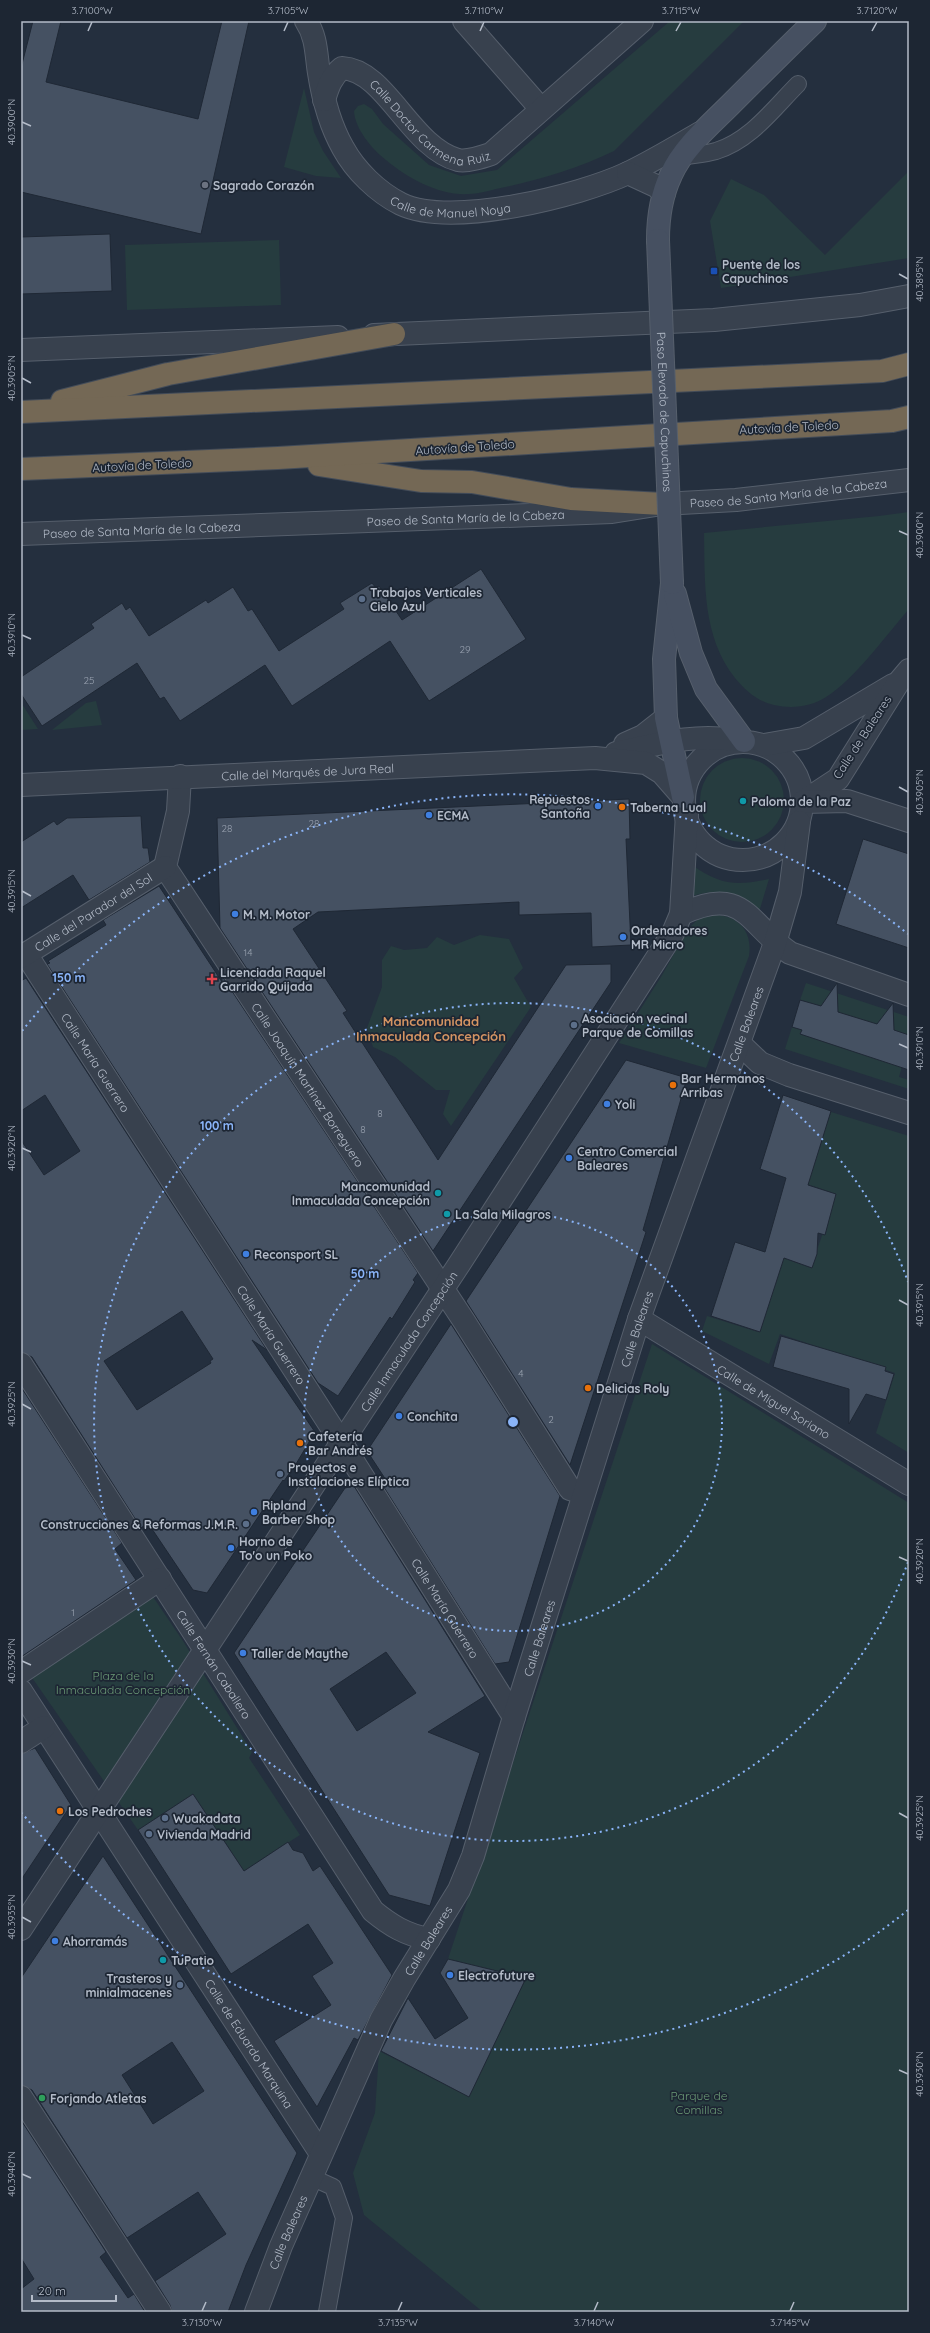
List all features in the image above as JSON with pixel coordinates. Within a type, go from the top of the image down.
[{"type":"highway","points":[[21,411],[168,374],[394,334]]},
{"type":"highway","points":[[21,411],[882,371],[909,364]]},
{"type":"highway","name":"Autovía de Toledo","points":[[21,469],[278,458],[892,421],[909,417]]},
{"type":"highway","points":[[278,458],[421,482],[472,482],[571,500],[662,504]]},
{"type":"street","points":[[306,21],[311,28],[316,44],[324,100]]},
{"type":"street","points":[[464,21],[541,109]]},
{"type":"street","name":"Calle Doctor Carmena Ruiz","points":[[324,100],[328,85],[335,74],[342,68],[352,69],[373,82],[423,140],[442,153],[459,160],[491,154],[642,21]]},
{"type":"street","name":"Calle de Manuel Noya","points":[[658,240],[658,224],[664,193],[672,173],[682,157],[707,128],[815,21]]},
{"type":"street","name":"Calle de Manuel Noya","points":[[324,100],[332,127],[343,148],[359,171],[376,187],[401,204],[428,212],[479,211],[539,200],[572,192],[628,173],[707,128]]},
{"type":"street","points":[[628,173],[650,182],[664,193]]},
{"type":"street","name":"Paso Elevado de Capuchinos","points":[[658,240],[672,583],[664,659],[666,718],[685,806]]},
{"type":"street","points":[[21,350],[714,320],[860,305],[909,296]]},
{"type":"street","name":"Paseo de Santa María de la Cabeza","points":[[21,534],[612,512],[662,504],[744,499],[909,480]]},
{"type":"street","name":"Paso Elevado de Capuchinos","points":[[672,583],[692,653],[706,689],[754,743]]},
{"type":"street","name":"Calle de Baleares","points":[[754,743],[804,738],[903,676]]},
{"type":"street","name":"Calle de Baleares","points":[[801,812],[838,779],[903,676]]},
{"type":"street","name":"Calle del Marqués de Jura Real","points":[[595,758],[644,736],[666,718]]},
{"type":"street","name":"Calle del Marqués de Jura Real","points":[[595,758],[671,742],[714,736],[754,743]]},
{"type":"street","points":[[775,943],[790,892],[801,812],[798,779],[784,758],[754,743],[729,743],[715,748],[702,757],[687,781],[685,806],[692,831],[704,846],[720,856],[738,860],[759,859],[774,852],[788,840],[801,812]]},
{"type":"street","name":"Calle del Marqués de Jura Real","points":[[21,785],[180,776],[595,758],[646,763],[662,773],[685,806]]},
{"type":"street","points":[[165,867],[178,811],[180,776]]},
{"type":"street","points":[[838,779],[847,801]]},
{"type":"street","points":[[801,812],[847,801],[909,821]]},
{"type":"street","name":"Calle Inmaculada Concepción","points":[[21,1929],[599,1049],[673,933],[681,914],[685,806]]},
{"type":"street","name":"Calle del Parador del Sol","points":[[24,956],[165,867]]},
{"type":"street","name":"Calle Joaquín Martínez Borreguero","points":[[165,867],[441,1289],[464,1321],[570,1489],[584,1493]]},
{"type":"street","points":[[681,914],[700,905],[725,903],[752,917],[775,943],[806,960],[909,995]]},
{"type":"street","name":"Calle Baleares","points":[[256,2312],[271,2271],[321,2154],[381,2020],[404,1979],[459,1890],[473,1856],[514,1717],[639,1319],[740,1044],[775,943]]},
{"type":"street","name":"Calle María Guerrero","points":[[24,956],[341,1442],[514,1717]]},
{"type":"street","points":[[740,1044],[760,1063],[789,1075],[909,1113]]},
{"type":"street","name":"Calle de Miguel Soriano","points":[[639,1319],[909,1484]]},
{"type":"street","name":"Calle Fernán Caballero","points":[[21,1364],[373,1911],[391,1927],[415,1937],[429,1939]]},
{"type":"street","points":[[21,1672],[160,1579]]},
{"type":"street","name":"Calle de Eduardo Marquina","points":[[21,1691],[321,2154]]},
{"type":"street","points":[[21,1742],[44,1727]]},
{"type":"street","points":[[21,2097],[160,2312]]},
{"type":"lane","points":[[682,157],[714,151],[732,145],[748,135],[798,84]]},
{"type":"lane","points":[[312,2177],[333,2188],[344,2218],[327,2312]]},
{"type":"green space","points":[[670,21],[744,21],[614,151],[556,174],[479,193],[458,194],[447,192],[424,184],[394,167],[375,150],[357,125],[354,111],[358,106],[364,104],[372,109],[383,124],[429,165],[461,176],[497,170]]},
{"type":"green space","points":[[304,88],[314,132],[323,151],[341,178],[316,176],[284,167]]},
{"type":"green space","points":[[909,171],[909,258],[721,288],[710,221],[731,179],[764,195],[825,255]]},
{"type":"green space","points":[[279,240],[281,305],[127,310],[125,245]]},
{"type":"green space","points":[[909,512],[909,609],[848,680],[826,697],[814,703],[794,707],[774,705],[762,701],[743,687],[724,662],[716,645],[711,627],[706,590],[704,533]]},
{"type":"green space","points":[[96,701],[102,725],[52,730],[86,703]]},
{"type":"green space","points":[[22,704],[38,729],[21,730]]},
{"type":"green space","points":[[734,758],[750,758],[766,765],[777,776],[784,792],[784,808],[781,816],[772,830],[766,835],[750,842],[734,842],[718,835],[707,824],[700,808],[700,792],[707,776],[718,765]]},
{"type":"green space","points":[[692,865],[711,877],[729,882],[747,883],[769,879],[759,912],[735,898],[720,893],[703,893],[693,896]]},
{"type":"green space","points":[[711,915],[728,917],[741,925],[746,931],[750,947],[749,956],[706,1068],[619,1043],[661,977],[688,929],[699,918]]},
{"type":"green space","points":[[480,935],[509,939],[523,968],[514,978],[531,1007],[451,1126],[443,1114],[450,1090],[436,1090],[395,1057],[373,1047],[367,1028],[382,987],[382,960],[391,946],[404,950],[427,948],[437,937],[454,945]]},
{"type":"green space","points":[[806,983],[909,1017],[909,1035],[894,1030],[894,1020],[889,1018],[877,1025],[838,1012],[838,1002],[831,999],[821,1006],[800,1000]]},
{"type":"green space","points":[[792,1027],[802,1030],[800,1034],[903,1063],[899,1077],[909,1080],[909,1089],[785,1049]]},
{"type":"green space","points":[[831,1112],[909,1136],[909,1453],[876,1433],[895,1373],[780,1334],[769,1364],[702,1331],[707,1316],[758,1332],[783,1258],[811,1268],[836,1194],[807,1184]]},
{"type":"green space","name":"Parque de Comillas","points":[[652,1344],[909,1503],[909,2312],[483,2312],[364,2215],[353,2173],[375,2113],[379,2051],[469,2097],[526,1978],[448,1959]]},
{"type":"green space","name":"Plaza de la Inmaculada Concepción","points":[[147,1588],[183,1641],[252,1752],[249,1758],[300,1835],[244,1871],[193,1794],[138,1830],[26,1669],[25,1656],[78,1621]]},
{"type":"building","points":[[33,21],[61,21],[46,82],[198,119],[222,21],[249,21],[201,234],[21,192],[21,68]]},
{"type":"building","points":[[110,234],[112,291],[21,294],[21,237]]},
{"type":"building","points":[[481,569],[526,639],[429,701],[390,641],[292,706],[265,665],[180,721],[164,697],[160,699],[137,663],[42,726],[21,694],[21,677],[94,628],[91,624],[122,603],[126,610],[130,607],[149,636],[206,600],[208,603],[233,587],[248,611],[252,609],[279,651],[344,609],[340,603],[372,583],[376,588],[379,586],[402,620]]},
{"type":"building","points":[[629,799],[630,839],[626,839],[631,945],[592,947],[591,913],[519,915],[519,902],[318,912],[293,929],[347,1011],[343,1013],[438,1160],[566,965],[611,964],[611,982],[433,1251],[220,928],[217,818]]},
{"type":"building","points":[[141,816],[143,848],[148,848],[150,862],[89,900],[73,875],[21,908],[21,842],[54,821],[57,825],[67,818]]},
{"type":"building","points":[[863,839],[909,854],[909,948],[836,924]]},
{"type":"building","points":[[159,886],[222,982],[222,976],[418,1273],[413,1280],[415,1282],[392,1319],[390,1317],[338,1396],[318,1383],[47,964],[50,963],[48,961],[106,925],[103,920]]},
{"type":"building","points":[[26,978],[267,1350],[252,1340],[315,1432],[296,1464],[284,1481],[283,1480],[207,1593],[193,1590],[148,1523],[141,1528],[32,1357],[21,1352],[21,1140],[44,1175],[80,1151],[45,1095],[21,1111],[21,981]],"holes":[[[182,1311],[213,1359],[210,1361],[211,1363],[137,1410],[104,1361]]]},
{"type":"building","points":[[837,983],[838,1012],[877,1024],[893,1003],[894,1030],[909,1035],[909,1070],[800,1034],[802,1030],[792,1027],[800,1000],[821,1006]]},
{"type":"building","points":[[626,1060],[687,1078],[643,1230],[646,1232],[570,1465],[466,1301]]},
{"type":"building","points":[[783,1095],[831,1111],[808,1185],[836,1194],[825,1235],[818,1233],[817,1254],[812,1268],[784,1258],[760,1332],[711,1316],[735,1242],[765,1252],[786,1178],[760,1169]]},
{"type":"building","points":[[451,1324],[560,1496],[509,1662],[495,1664],[380,1481],[386,1480],[367,1451]]},
{"type":"building","points":[[781,1336],[886,1367],[885,1371],[894,1374],[886,1400],[866,1394],[849,1424],[849,1389],[773,1367]]},
{"type":"building","points":[[21,1387],[122,1543],[115,1549],[136,1580],[21,1657]]},
{"type":"building","points":[[354,1486],[485,1696],[428,1732],[480,1753],[430,1906],[389,1895],[234,1653],[345,1488]],"holes":[[[386,1652],[416,1693],[357,1731],[330,1689]]]},
{"type":"building","points":[[35,1748],[71,1805],[21,1880],[21,1754]]},
{"type":"building","points":[[193,1794],[244,1871],[288,1842],[293,1850],[303,1853],[313,1871],[320,1866],[392,1975],[358,2040],[354,2038],[317,2107],[274,2041],[331,2005],[312,1976],[333,1963],[308,1924],[231,1974],[138,1830]]},
{"type":"building","points":[[103,1856],[297,2153],[246,2265],[228,2312],[172,2312],[170,2305],[155,2281],[226,2234],[198,2192],[127,2238],[32,2090],[21,2085],[21,1978]],"holes":[[[172,2042],[204,2091],[153,2124],[122,2075]]]},
{"type":"building","points":[[448,1959],[526,1978],[469,2097],[381,2051],[408,1998],[435,2039],[468,2018],[440,1973]]},
{"type":"building","points":[[21,2120],[106,2252],[100,2257],[128,2298],[134,2294],[145,2312],[21,2312],[21,2289],[34,2279],[21,2258]]},
{"type":"place","name":"Sagrado Corazón","points":[[205,185]]},
{"type":"place","name":"Puente de los Capuchinos","points":[[714,271]]},
{"type":"place","name":"Trabajos Verticales Cielo Azul","points":[[362,599]]},
{"type":"place","name":"Paloma de la Paz","points":[[743,801]]},
{"type":"place","name":"Repuestos Santoña","points":[[598,806]]},
{"type":"place","name":"Taberna Lual","points":[[622,807]]},
{"type":"place","name":"ECMA","points":[[429,815]]},
{"type":"place","name":"M. M. Motor","points":[[235,914]]},
{"type":"place","name":"Ordenadores MR Micro","points":[[623,937]]},
{"type":"place","name":"Licenciada Raquel Garrido Quijada","points":[[212,979]]},
{"type":"place","name":"Asociación vecinal Parque de Comillas","points":[[574,1025]]},
{"type":"place","name":"Bar Hermanos Arribas","points":[[673,1085]]},
{"type":"place","name":"Yoli","points":[[607,1104]]},
{"type":"place","name":"Centro Comercial Baleares","points":[[569,1158]]},
{"type":"place","name":"Mancomunidad Inmaculada Concepción","points":[[438,1193]]},
{"type":"place","name":"La Sala Milagros","points":[[447,1214]]},
{"type":"place","name":"Reconsport SL","points":[[246,1254]]},
{"type":"place","name":"Delicias Roly","points":[[588,1388]]},
{"type":"place","name":"Conchita","points":[[399,1416]]},
{"type":"place","name":"Cafetería Bar Andrés","points":[[300,1443]]},
{"type":"place","name":"Proyectos e Instalaciones Elíptica","points":[[280,1474]]},
{"type":"place","name":"Ripland Barber Shop","points":[[254,1512]]},
{"type":"place","name":"Construcciones & Reformas J.M.R.","points":[[246,1524]]},
{"type":"place","name":"Horno de To'o un Poko","points":[[231,1548]]},
{"type":"place","name":"Taller de Maythe","points":[[243,1653]]},
{"type":"place","name":"Los Pedroches","points":[[60,1811]]},
{"type":"place","name":"Wuakadata","points":[[165,1818]]},
{"type":"place","name":"Vivienda Madrid","points":[[149,1834]]},
{"type":"place","name":"Ahorramás","points":[[55,1941]]},
{"type":"place","name":"TuPatio","points":[[163,1960]]},
{"type":"place","name":"Electrofuture","points":[[450,1975]]},
{"type":"place","name":"Trasteros y minialmacenes","points":[[180,1985]]},
{"type":"place","name":"Forjando Atletas","points":[[42,2098]]},
{"type":"district","name":"Mancomunidad Inmaculada Concepción","points":[[431,1028]]}]
